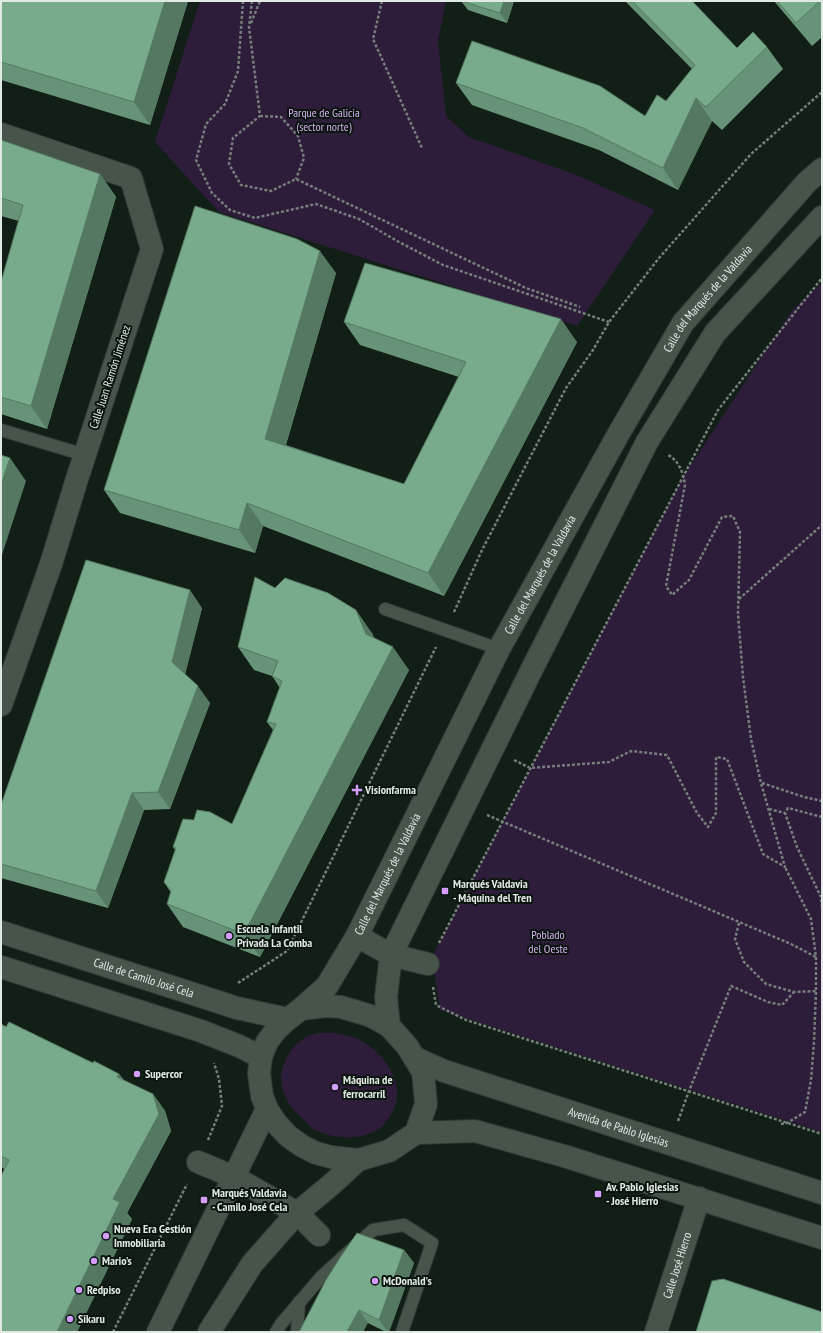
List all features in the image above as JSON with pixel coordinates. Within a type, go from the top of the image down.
[{"type":"street","name":"Calle Juan Ramón Jiménez","points":[[1,134],[131,178],[152,250],[51,564],[1,705]]},
{"type":"street","name":"Calle del Marqués de la Valdavia","points":[[261,1057],[272,1036],[327,986],[357,936],[499,649],[619,433],[683,324],[807,182],[822,169]]},
{"type":"street","name":"Calle del Marqués de la Valdavia","points":[[389,1026],[386,997],[391,955],[647,442],[715,333],[822,217]]},
{"type":"street","name":"Calle de Camilo José Cela","points":[[1,932],[237,1008],[295,1014],[326,1006],[341,1007],[371,1016],[389,1026],[408,1046],[423,1072],[426,1104],[416,1133]]},
{"type":"street","points":[[357,936],[391,955],[428,964]]},
{"type":"street","points":[[1,968],[201,1031],[239,1046],[261,1057],[259,1084],[267,1109],[284,1132],[302,1146],[316,1153],[331,1157],[358,1160],[389,1151],[416,1133],[475,1131],[564,1156],[822,1238]]},
{"type":"street","name":"Avenida de Pablo Iglesias","points":[[415,1058],[444,1071],[822,1193]]},
{"type":"street","points":[[158,1332],[267,1109]]},
{"type":"street","points":[[209,1332],[252,1264],[297,1213],[358,1160]]},
{"type":"street","points":[[198,1162],[234,1177],[297,1213],[319,1235]]},
{"type":"street","name":"Calle José Hierro","points":[[656,1332],[698,1198]]},
{"type":"lane","points":[[1,430],[85,455]]},
{"type":"lane","points":[[385,609],[499,649]]},
{"type":"lane","points":[[276,1332],[321,1277],[373,1230],[404,1225],[432,1243],[402,1332]]},
{"type":"lane","points":[[297,1332],[299,1302]]},
{"type":"path","points":[[243,1],[238,71],[225,104],[206,124],[196,160],[212,193],[230,210],[255,218],[316,204],[359,219],[444,265],[609,322]]},
{"type":"path","points":[[252,1],[249,27],[260,116]]},
{"type":"path","points":[[249,27],[260,1]]},
{"type":"path","points":[[382,1],[373,39],[422,148]]},
{"type":"path","points":[[226,1005],[239,982],[287,951],[418,682],[465,591],[482,550],[566,388],[593,350],[609,322],[659,258],[751,154],[822,92]]},
{"type":"path","points":[[260,116],[281,117],[298,136],[304,158],[296,179],[271,191],[241,185],[229,164],[233,138],[260,116]]},
{"type":"path","points":[[296,179],[526,288],[580,307]]},
{"type":"path","points":[[822,278],[718,410],[428,964],[436,1005],[466,1020],[822,1134]]},
{"type":"path","points":[[647,442],[675,459],[684,475],[685,485],[666,586],[672,595],[689,580],[722,517],[733,516],[740,532],[738,600],[743,677],[751,739],[761,783],[785,867],[811,920],[816,957],[816,990],[810,1080],[805,1112],[787,1123],[781,1124]]},
{"type":"path","points":[[738,600],[822,525]]},
{"type":"path","points":[[492,750],[530,768],[609,762],[631,751],[667,755],[697,813],[708,827],[716,813],[716,757],[727,758],[763,854],[785,867]]},
{"type":"path","points":[[761,783],[804,797],[822,801]]},
{"type":"path","points":[[465,805],[791,944],[816,957]]},
{"type":"path","points":[[822,817],[788,808],[785,814],[797,847],[820,897],[822,907]]},
{"type":"path","points":[[769,809],[785,814]]},
{"type":"path","points":[[739,922],[735,939],[744,962],[766,984],[794,992],[816,990]]},
{"type":"path","points":[[670,1144],[688,1091],[731,986],[768,1002],[782,1005],[794,992]]},
{"type":"green space","name":"Parque de Galicia (sector norte)","points":[[200,1],[446,1],[438,41],[446,116],[469,137],[574,174],[655,210],[577,326],[219,212],[155,142]]},
{"type":"green space","name":"Poblado del Oeste","points":[[822,283],[822,1132],[440,1010],[432,957],[683,477],[793,309]]},
{"type":"green space","points":[[335,1033],[356,1038],[368,1045],[377,1052],[391,1070],[397,1091],[396,1102],[392,1113],[387,1120],[382,1126],[372,1133],[355,1137],[342,1137],[328,1135],[315,1130],[291,1106],[283,1090],[281,1081],[284,1063],[296,1045],[304,1038],[313,1034]]},
{"type":"building","points":[[1,1],[165,1],[134,102],[1,62]]},
{"type":"building","points":[[461,1],[504,1],[500,13]]},
{"type":"building","points":[[632,1],[692,1],[737,48],[753,32],[767,47],[706,107],[696,98],[663,168],[583,128],[456,83],[472,41],[600,86],[645,116],[657,95],[666,101],[695,65]]},
{"type":"building","points":[[777,1],[820,1],[796,23]]},
{"type":"building","points":[[1,140],[100,174],[31,406],[1,397],[1,282],[23,205],[1,198]]},
{"type":"building","points":[[195,206],[297,239],[320,251],[265,439],[404,484],[466,362],[344,322],[365,263],[561,319],[428,573],[247,503],[239,530],[104,490]]},
{"type":"building","points":[[1,455],[10,458],[1,485]]},
{"type":"building","points":[[86,560],[190,590],[172,662],[198,686],[158,792],[132,793],[96,891],[1,864],[1,805]]},
{"type":"building","points":[[255,577],[275,588],[285,578],[328,593],[356,610],[366,634],[393,647],[244,934],[167,904],[171,891],[164,882],[176,848],[173,847],[183,819],[194,820],[197,810],[210,812],[232,824],[276,724],[267,722],[282,681],[272,676],[278,661],[238,647]]},
{"type":"building","points":[[9,1022],[93,1063],[94,1061],[119,1074],[117,1077],[153,1094],[159,1114],[113,1199],[120,1202],[57,1332],[1,1332],[1,1176],[9,1160],[1,1156],[1,1024],[6,1027]]},
{"type":"building","name":"McDonald's","points":[[357,1233],[404,1250],[379,1320],[359,1310],[347,1332],[299,1332],[326,1280]]},
{"type":"building","points":[[723,1279],[822,1312],[822,1332],[696,1332],[712,1281]]},
{"type":"place","name":"Visionfarma","points":[[357,790]]},
{"type":"place","name":"Marqués Valdavia - Máquina del Tren","points":[[445,891]]},
{"type":"place","name":"Escuela Infantil Privada La Comba","points":[[229,936]]},
{"type":"place","name":"Supercor","points":[[137,1074]]},
{"type":"place","name":"Máquina de ferrocarril","points":[[335,1087]]},
{"type":"place","name":"Av. Pablo Iglesias - José Hierro","points":[[598,1194]]},
{"type":"place","name":"Marqués Valdavia - Camilo José Cela","points":[[204,1200]]},
{"type":"place","name":"Nueva Era Gestión Inmobiliaria","points":[[106,1236]]},
{"type":"place","name":"Mario's","points":[[94,1261]]},
{"type":"place","name":"McDonald's","points":[[375,1281]]},
{"type":"place","name":"Redpiso","points":[[79,1290]]},
{"type":"place","name":"Sikaru","points":[[70,1319]]}]
